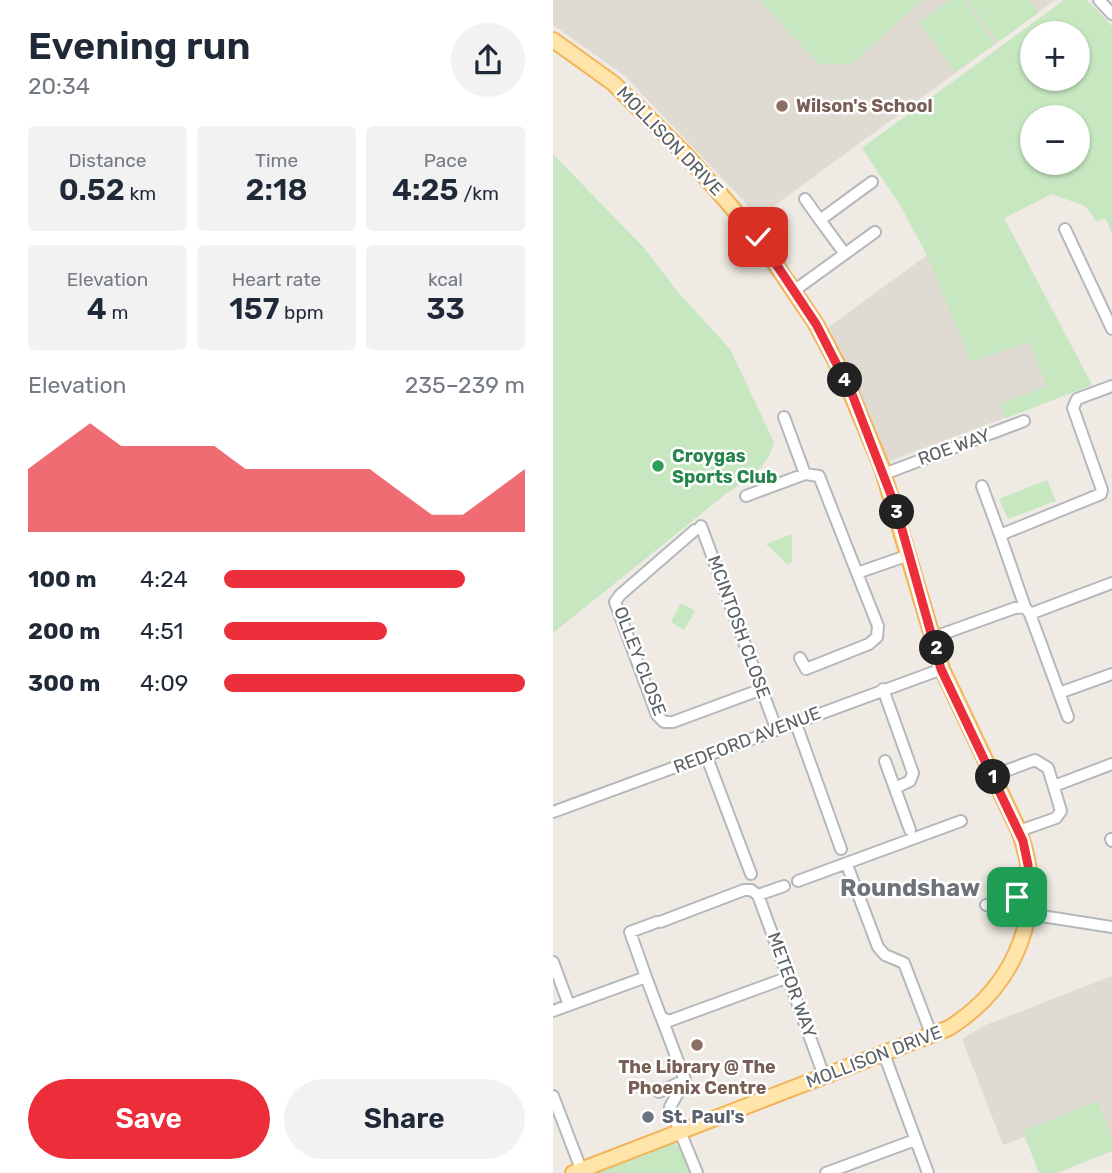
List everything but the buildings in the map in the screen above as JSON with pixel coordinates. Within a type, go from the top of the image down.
[{"type":"main road","name":"MOLLISON DRIVE","points":[[553,40],[582,58],[639,106],[763,244],[795,290],[845,379],[884,474],[934,637],[941,669],[1019,831],[1028,865],[1030,898],[1016,955],[994,990],[962,1020],[932,1036],[577,1171]]},
{"type":"street","points":[[1099,0],[1112,14]]},
{"type":"street","points":[[820,220],[872,182]]},
{"type":"street","points":[[805,199],[845,254]]},
{"type":"street","points":[[1065,229],[1108,305],[1112,329]]},
{"type":"street","points":[[795,290],[875,232]]},
{"type":"street","points":[[1000,534],[1096,499],[1101,494],[1073,408],[1077,399],[1112,386]]},
{"type":"street","points":[[784,417],[805,474]]},
{"type":"street","name":"ROE WAY","points":[[884,474],[1024,421]]},
{"type":"street","points":[[746,496],[805,474],[815,474],[821,480],[878,626],[877,637],[869,643],[806,670],[800,658]]},
{"type":"street","points":[[982,486],[1068,717]]},
{"type":"street","name":"MCINTOSH CLOSE","points":[[698,528],[776,728]]},
{"type":"street","name":"OLLEY CLOSE","points":[[698,528],[615,602],[657,715],[664,722],[673,722],[762,689]]},
{"type":"street","points":[[857,573],[909,555]]},
{"type":"street","points":[[934,637],[1112,583]]},
{"type":"street","name":"REDFORD AVENUE","points":[[553,812],[941,669]]},
{"type":"street","points":[[1059,694],[1112,674]]},
{"type":"street","points":[[883,689],[913,773],[910,781],[895,788]]},
{"type":"street","points":[[795,721],[841,849]]},
{"type":"street","points":[[706,755],[751,874]]},
{"type":"street","points":[[885,761],[910,830]]},
{"type":"street","points":[[992,776],[1038,761],[1046,765],[1061,807],[1059,815],[1019,831]]},
{"type":"street","points":[[1054,786],[1112,764]]},
{"type":"street","points":[[798,881],[961,821]]},
{"type":"street","points":[[847,865],[878,947],[885,955],[904,963],[932,1036]]},
{"type":"street","points":[[697,1173],[670,1107],[684,1080],[630,932],[744,890],[754,891],[758,895],[783,886]]},
{"type":"street","name":"METEOR WAY","points":[[758,895],[824,1076]]},
{"type":"street","points":[[986,905],[1017,897],[1030,898]]},
{"type":"street","points":[[1028,914],[1112,927]]},
{"type":"street","points":[[553,962],[569,1005]]},
{"type":"street","points":[[553,1011],[646,977]]},
{"type":"street","points":[[662,1019],[673,1020],[789,977]]},
{"type":"street","points":[[884,1054],[925,1172]]},
{"type":"street","points":[[659,1092],[684,1080]]},
{"type":"street","points":[[553,1096],[577,1171]]},
{"type":"street","points":[[553,1134],[565,1129]]},
{"type":"street","points":[[826,1173],[915,1140]]},
{"type":"shaded area","name":"Wilson's School","points":[[553,0],[1055,0],[1026,21],[1020,21],[1020,26],[759,217],[625,76],[553,25]]},
{"type":"shaded area","points":[[946,88],[1014,213],[1004,218],[1092,385],[887,462],[829,327],[927,255],[899,203],[862,148]]},
{"type":"shaded area","points":[[1112,976],[1112,1151],[1056,1173],[1039,1173],[1025,1137],[1003,1145],[962,1039],[983,1026]]},
{"type":"green space","points":[[759,0],[922,0],[852,64],[819,64]]},
{"type":"green space","points":[[950,0],[964,0],[995,44],[955,72],[919,22]]},
{"type":"green space","points":[[967,0],[1029,0],[1038,13],[1027,21],[1020,21],[1020,26],[998,42]]},
{"type":"green space","points":[[1064,0],[1087,0],[1112,26],[1112,233],[1105,218],[1097,222],[1085,206],[1052,194],[1004,218],[1092,385],[1006,418],[1000,404],[1047,386],[1029,342],[971,362],[927,255],[899,203],[862,148],[1020,32],[1020,91],[1090,91],[1090,21],[1035,21]]},
{"type":"green space","name":"Croygas Sports Club","points":[[553,154],[645,249],[677,291],[730,349],[774,442],[767,459],[757,472],[727,493],[553,633]]},
{"type":"green space","points":[[1047,480],[1056,501],[1008,519],[999,499]]},
{"type":"green space","points":[[792,534],[792,562],[788,565],[766,544]]},
{"type":"green space","points":[[681,603],[695,611],[684,630],[671,622]]},
{"type":"green space","points":[[1098,1101],[1112,1138],[1112,1151],[1056,1173],[1039,1173],[1023,1131]]},
{"type":"green space","points":[[673,1141],[682,1150],[690,1173],[590,1173]]},
{"type":"place","name":"Wilson's School","points":[[782,106]]},
{"type":"place","name":"Croygas Sports Club","points":[[658,466]]},
{"type":"place","name":"The Library @ The Phoenix Centre","points":[[697,1045]]},
{"type":"place","name":"St. Paul's","points":[[648,1117]]},
{"type":"district","name":"Roundshaw","points":[[910,888]]},
{"type":"route","points":[[758,237],[825,339],[872,443],[897,513],[941,669],[1023,841],[1030,876],[1030,898],[1017,897]]}]
